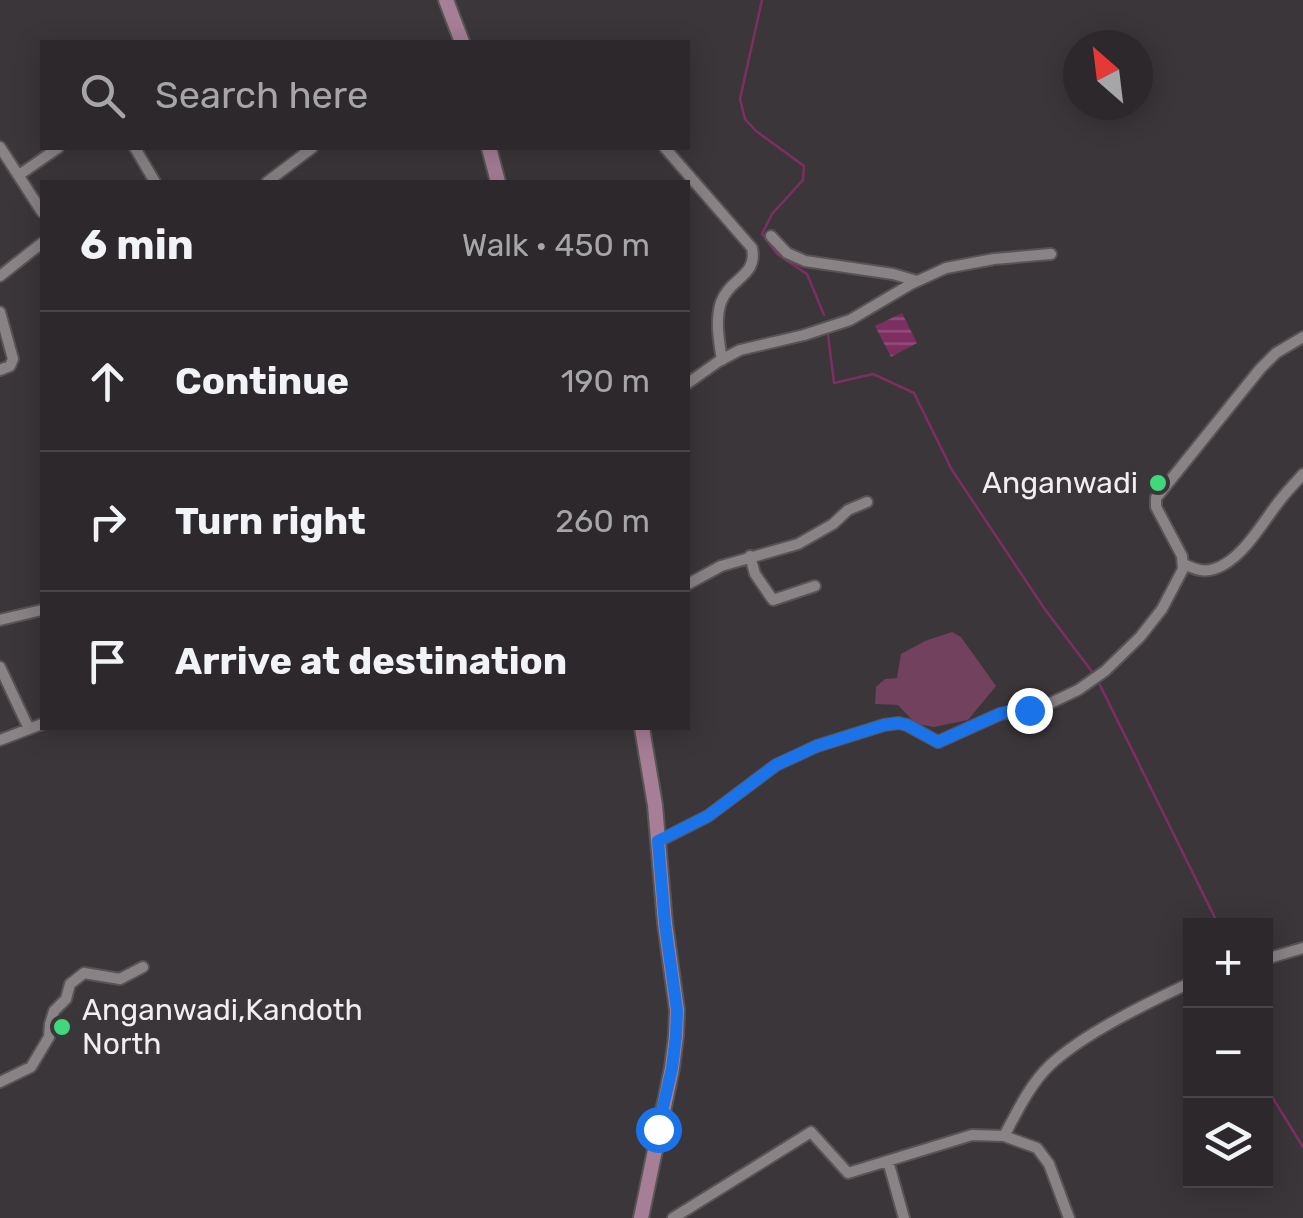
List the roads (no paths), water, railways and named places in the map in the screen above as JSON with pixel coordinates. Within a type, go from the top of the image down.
[{"type":"main road","points":[[446,0],[461,40]]},
{"type":"main road","points":[[493,150],[498,180]]},
{"type":"main road","points":[[641,1218],[676,1036],[677,1010],[653,789],[642,730]]},
{"type":"street","points":[[0,146],[40,209]]},
{"type":"street","points":[[19,175],[55,150]]},
{"type":"street","points":[[136,150],[154,180]]},
{"type":"street","points":[[270,180],[309,150]]},
{"type":"street","points":[[667,150],[752,248],[750,271],[727,291],[720,304],[718,334],[722,360]]},
{"type":"street","points":[[771,236],[787,253],[805,261],[917,281]]},
{"type":"street","points":[[0,276],[40,246]]},
{"type":"street","points":[[690,382],[740,350],[850,320],[946,268],[1051,254]]},
{"type":"street","points":[[0,312],[13,359],[10,366],[0,370]]},
{"type":"street","points":[[658,841],[708,816],[776,765],[817,746],[898,723],[938,742],[1000,714],[1042,707],[1078,690],[1105,671],[1140,637],[1183,569],[1182,556],[1156,508],[1156,498],[1260,369],[1303,336]]},
{"type":"street","points":[[1183,564],[1200,571],[1216,569],[1228,561],[1245,546],[1303,474]]},
{"type":"street","points":[[690,583],[721,566],[798,544],[866,502]]},
{"type":"street","points":[[750,556],[755,574],[773,600],[815,586]]},
{"type":"street","points":[[0,620],[40,610]]},
{"type":"street","points":[[0,666],[29,729]]},
{"type":"street","points":[[0,740],[40,725]]},
{"type":"street","points":[[1273,958],[1303,948]]},
{"type":"street","points":[[0,1082],[31,1067],[49,1038],[54,1011],[66,1000],[70,984],[84,973],[120,979],[143,968]]},
{"type":"street","points":[[1004,1136],[1049,1066],[1077,1045],[1183,987]]},
{"type":"street","points":[[673,1218],[811,1132],[848,1173],[972,1136],[1004,1136],[1037,1148],[1049,1164],[1069,1218]]},
{"type":"street","points":[[888,1161],[904,1218]]},
{"type":"waterway","points":[[762,0],[740,99],[745,119],[804,166],[803,180],[772,214],[762,234],[777,254],[807,274],[824,315]]},
{"type":"waterway","points":[[828,335],[834,383],[873,374],[914,393],[952,470],[1044,608],[1093,673]]},
{"type":"waterway","points":[[1100,685],[1215,918]]},
{"type":"waterway","points":[[1273,1098],[1303,1147]]},
{"type":"place","name":"Anganwadi","points":[[1158,483]]},
{"type":"place","name":"Anganwadi,Kandoth North","points":[[62,1027]]}]
